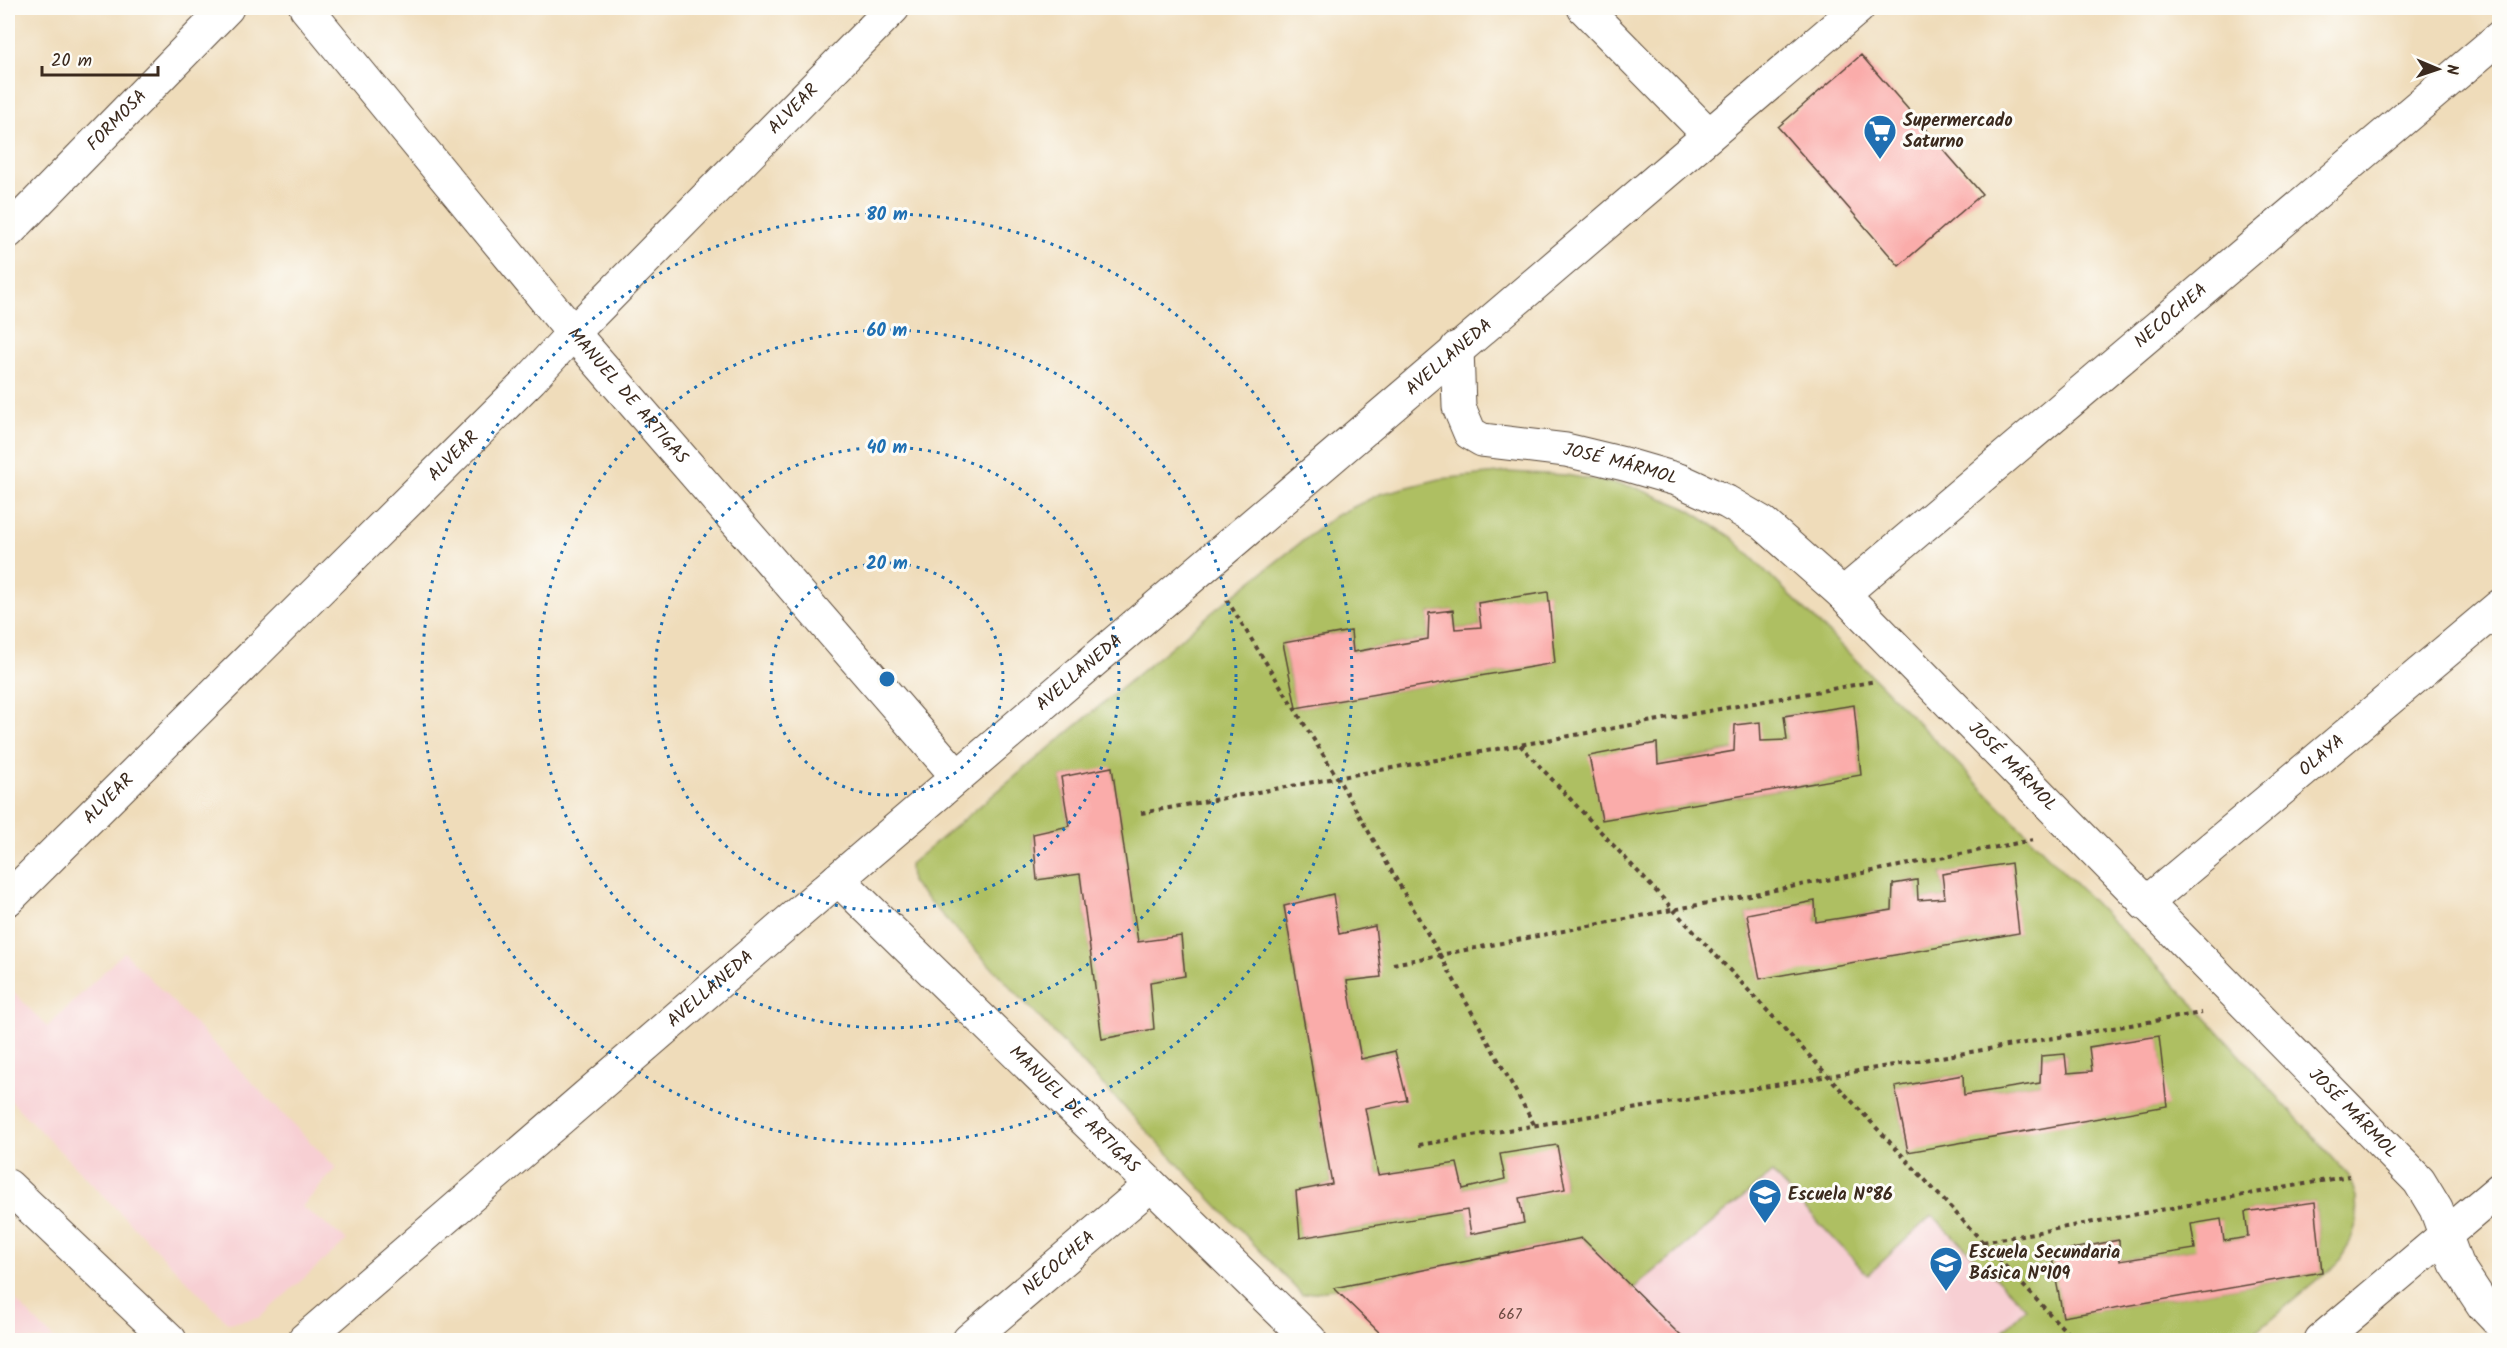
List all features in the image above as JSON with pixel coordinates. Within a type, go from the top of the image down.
[{"type":"street","name":"FORMOSA","points":[[8,232],[227,8]]},
{"type":"street","name":"MANUEL DE ARTIGAS","points":[[306,8],[573,333],[957,776]]},
{"type":"street","name":"ALVEAR","points":[[8,898],[531,379],[573,333],[893,8]]},
{"type":"street","points":[[1584,8],[1708,134]]},
{"type":"street","name":"AVELLANEDA","points":[[304,1341],[957,776],[1858,8]]},
{"type":"street","name":"NECOCHEA","points":[[1843,594],[2499,37]]},
{"type":"street","name":"JOSÉ MÁRMOL","points":[[1457,348],[1459,407],[1470,433],[1482,440],[1566,450],[1679,480],[1727,502],[1763,523],[1843,594],[2419,1181],[2436,1209],[2456,1264],[2483,1305],[2499,1323]]},
{"type":"street","name":"OLAYA","points":[[2145,904],[2499,606]]},
{"type":"street","name":"MANUEL DE ARTIGAS","points":[[838,879],[1310,1341]]},
{"type":"street","name":"NECOCHEA","points":[[969,1341],[1151,1185]]},
{"type":"street","points":[[8,1186],[170,1341]]},
{"type":"street","points":[[2321,1341],[2499,1189]]},
{"type":"path","points":[[1227,600],[1337,777],[1535,1126]]},
{"type":"path","points":[[1141,813],[1877,681]]},
{"type":"path","points":[[1520,745],[2074,1341]]},
{"type":"path","points":[[1393,964],[2033,840]]},
{"type":"path","points":[[1419,1145],[2202,1013]]},
{"type":"path","points":[[1982,1242],[2349,1176]]},
{"type":"shaded area","points":[[124,952],[336,1168],[302,1207],[347,1240],[259,1318],[228,1323],[8,1098],[8,986],[47,1027]]},
{"type":"shaded area","name":"Escuela N°86","points":[[1772,1173],[1868,1275],[1931,1215],[2026,1308],[1994,1340],[1685,1340],[1633,1289]]},
{"type":"shaded area","points":[[8,1293],[55,1340],[8,1340]]},
{"type":"green space","points":[[1507,472],[1566,475],[1634,487],[1686,508],[1731,537],[1877,681],[2202,1013],[2349,1176],[2356,1197],[2357,1221],[2350,1243],[2338,1263],[2246,1340],[1994,1340],[2026,1308],[1932,1215],[1868,1275],[1772,1173],[1633,1289],[1582,1238],[1302,1295],[911,882],[910,864],[1227,600],[1335,516],[1380,494],[1440,479]],"holes":[[[1548,593],[1554,663],[1296,708],[1283,643],[1351,631],[1353,652],[1428,639],[1429,613],[1453,610],[1455,629],[1481,627],[1478,603]],[[1854,705],[1861,775],[1602,820],[1590,756],[1657,744],[1658,764],[1787,740],[1784,716]],[[1112,768],[1138,942],[1181,936],[1185,976],[1150,982],[1153,1029],[1103,1039],[1080,874],[1037,880],[1033,835],[1069,826],[1061,777]],[[2011,864],[2018,933],[1760,978],[1747,914],[1815,901],[1816,922],[1892,910],[1893,884],[1917,880],[1918,900],[1945,898],[1942,874]],[[1333,894],[1339,934],[1375,926],[1380,976],[1347,981],[1361,1059],[1395,1051],[1406,1100],[1365,1108],[1378,1175],[1456,1163],[1463,1189],[1505,1179],[1557,1145],[1565,1188],[1519,1198],[1524,1223],[1471,1234],[1467,1210],[1300,1238],[1296,1191],[1332,1184],[1284,906]],[[2159,1036],[2166,1106],[1908,1151],[1895,1087],[1962,1075],[1964,1095],[2040,1083],[2041,1056],[2065,1054],[2067,1073],[2092,1071],[2090,1047]],[[2315,1202],[2322,1272],[2063,1317],[2051,1253],[2118,1240],[2120,1261],[2195,1249],[2220,1219],[2224,1241],[2248,1237],[2246,1212]]]},
{"type":"building","name":"Supermercado Saturno","points":[[1861,55],[1982,194],[1899,266],[1778,127]]},
{"type":"building","points":[[1548,592],[1555,663],[1296,708],[1283,643],[1351,631],[1353,652],[1428,639],[1429,613],[1453,610],[1455,629],[1481,627],[1478,603]]},
{"type":"building","points":[[1854,705],[1861,775],[1602,820],[1589,756],[1657,743],[1658,764],[1734,751],[1735,725],[1760,722],[1761,741],[1787,740],[1784,716]]},
{"type":"building","points":[[1112,767],[1138,942],[1181,936],[1185,976],[1150,982],[1154,1029],[1102,1039],[1080,874],[1037,880],[1033,834],[1069,826],[1061,777]]},
{"type":"building","points":[[2011,863],[2019,933],[1760,979],[1747,914],[1815,901],[1816,922],[1892,910],[1893,884],[1917,880],[1918,900],[1945,898],[1942,874]]},
{"type":"building","points":[[1333,894],[1339,934],[1375,926],[1381,977],[1347,981],[1361,1059],[1395,1051],[1407,1100],[1365,1108],[1378,1175],[1457,1163],[1463,1189],[1505,1179],[1500,1154],[1557,1145],[1565,1189],[1519,1198],[1524,1223],[1471,1234],[1467,1210],[1300,1238],[1296,1191],[1332,1184],[1284,906]]},
{"type":"building","points":[[2159,1036],[2167,1106],[1908,1152],[1895,1087],[1963,1075],[1964,1095],[2040,1083],[2041,1056],[2065,1054],[2067,1073],[2092,1071],[2089,1047]]},
{"type":"building","points":[[2315,1202],[2322,1272],[2063,1317],[2051,1253],[2119,1240],[2120,1261],[2195,1249],[2191,1224],[2221,1219],[2224,1241],[2248,1237],[2245,1212]]},
{"type":"building","points":[[1582,1238],[1685,1340],[1387,1340],[1334,1288]]},
{"type":"place","name":"Supermercado Saturno","points":[[1880,160]]},
{"type":"place","name":"Escuela N°86","points":[[1765,1224]]},
{"type":"place","name":"Escuela Secundaria Básica N°109","points":[[1946,1292]]}]
